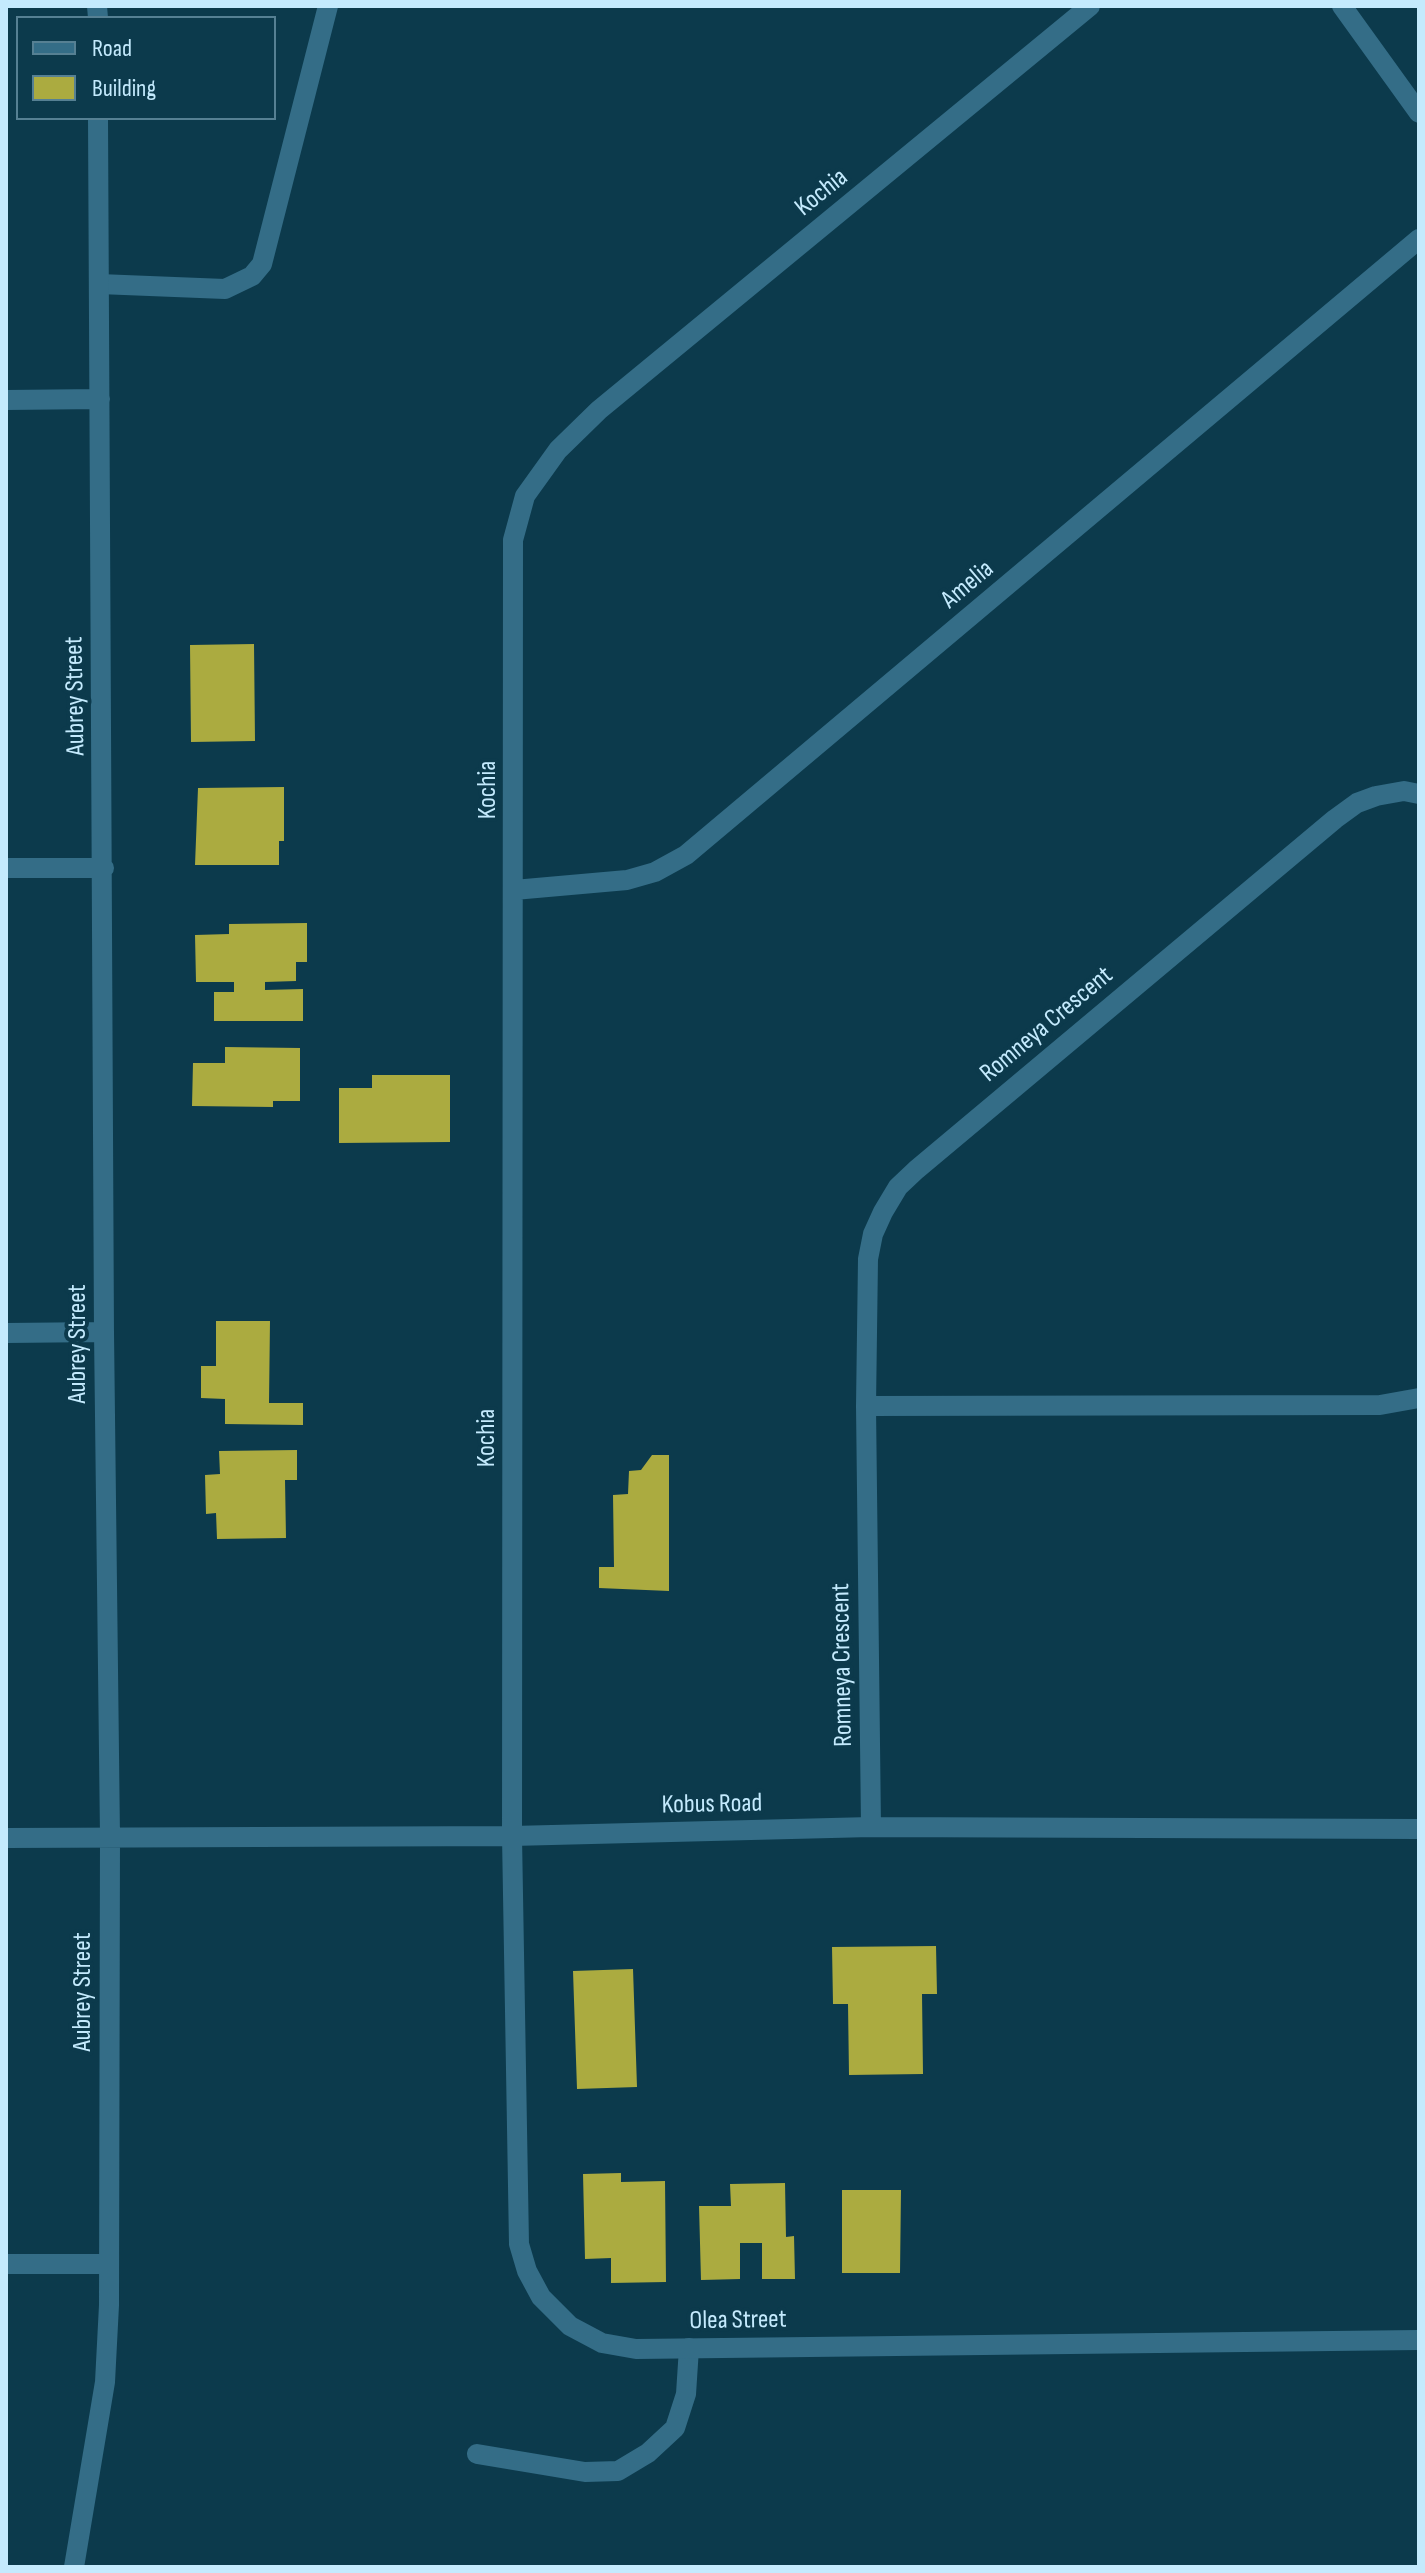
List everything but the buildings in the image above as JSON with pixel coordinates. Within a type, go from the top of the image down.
[{"type":"street","points":[[99,284],[225,289],[252,276],[262,264],[328,6]]},
{"type":"street","name":"Kochia","points":[[512,1836],[513,540],[525,496],[558,450],[599,410],[1090,6]]},
{"type":"street","points":[[1342,6],[1419,113]]},
{"type":"street","name":"Aubrey Street","points":[[74,2567],[105,2382],[109,2264],[110,1837],[104,1332],[98,120]]},
{"type":"street","name":"Amelia","points":[[514,890],[627,880],[655,872],[686,855],[1419,239]]},
{"type":"street","points":[[6,400],[100,399]]},
{"type":"street","name":"Romneya Crescent","points":[[871,1827],[866,1406],[868,1259],[873,1234],[898,1187],[1335,819],[1357,803],[1376,796],[1404,791],[1419,794]]},
{"type":"street","points":[[6,868],[104,868]]},
{"type":"street","points":[[6,1333],[104,1332]]},
{"type":"street","points":[[866,1406],[1380,1405],[1419,1398]]},
{"type":"street","name":"Kobus Road","points":[[6,1838],[512,1836],[871,1827],[1419,1829]]},
{"type":"street","name":"Olea Street","points":[[512,1836],[515,2153],[519,2244],[527,2271],[541,2297],[570,2326],[602,2343],[636,2349],[1419,2340]]},
{"type":"street","points":[[6,2264],[109,2264]]},
{"type":"street","points":[[477,2454],[585,2472],[618,2471],[648,2453],[675,2428],[686,2394],[689,2348]]}]
